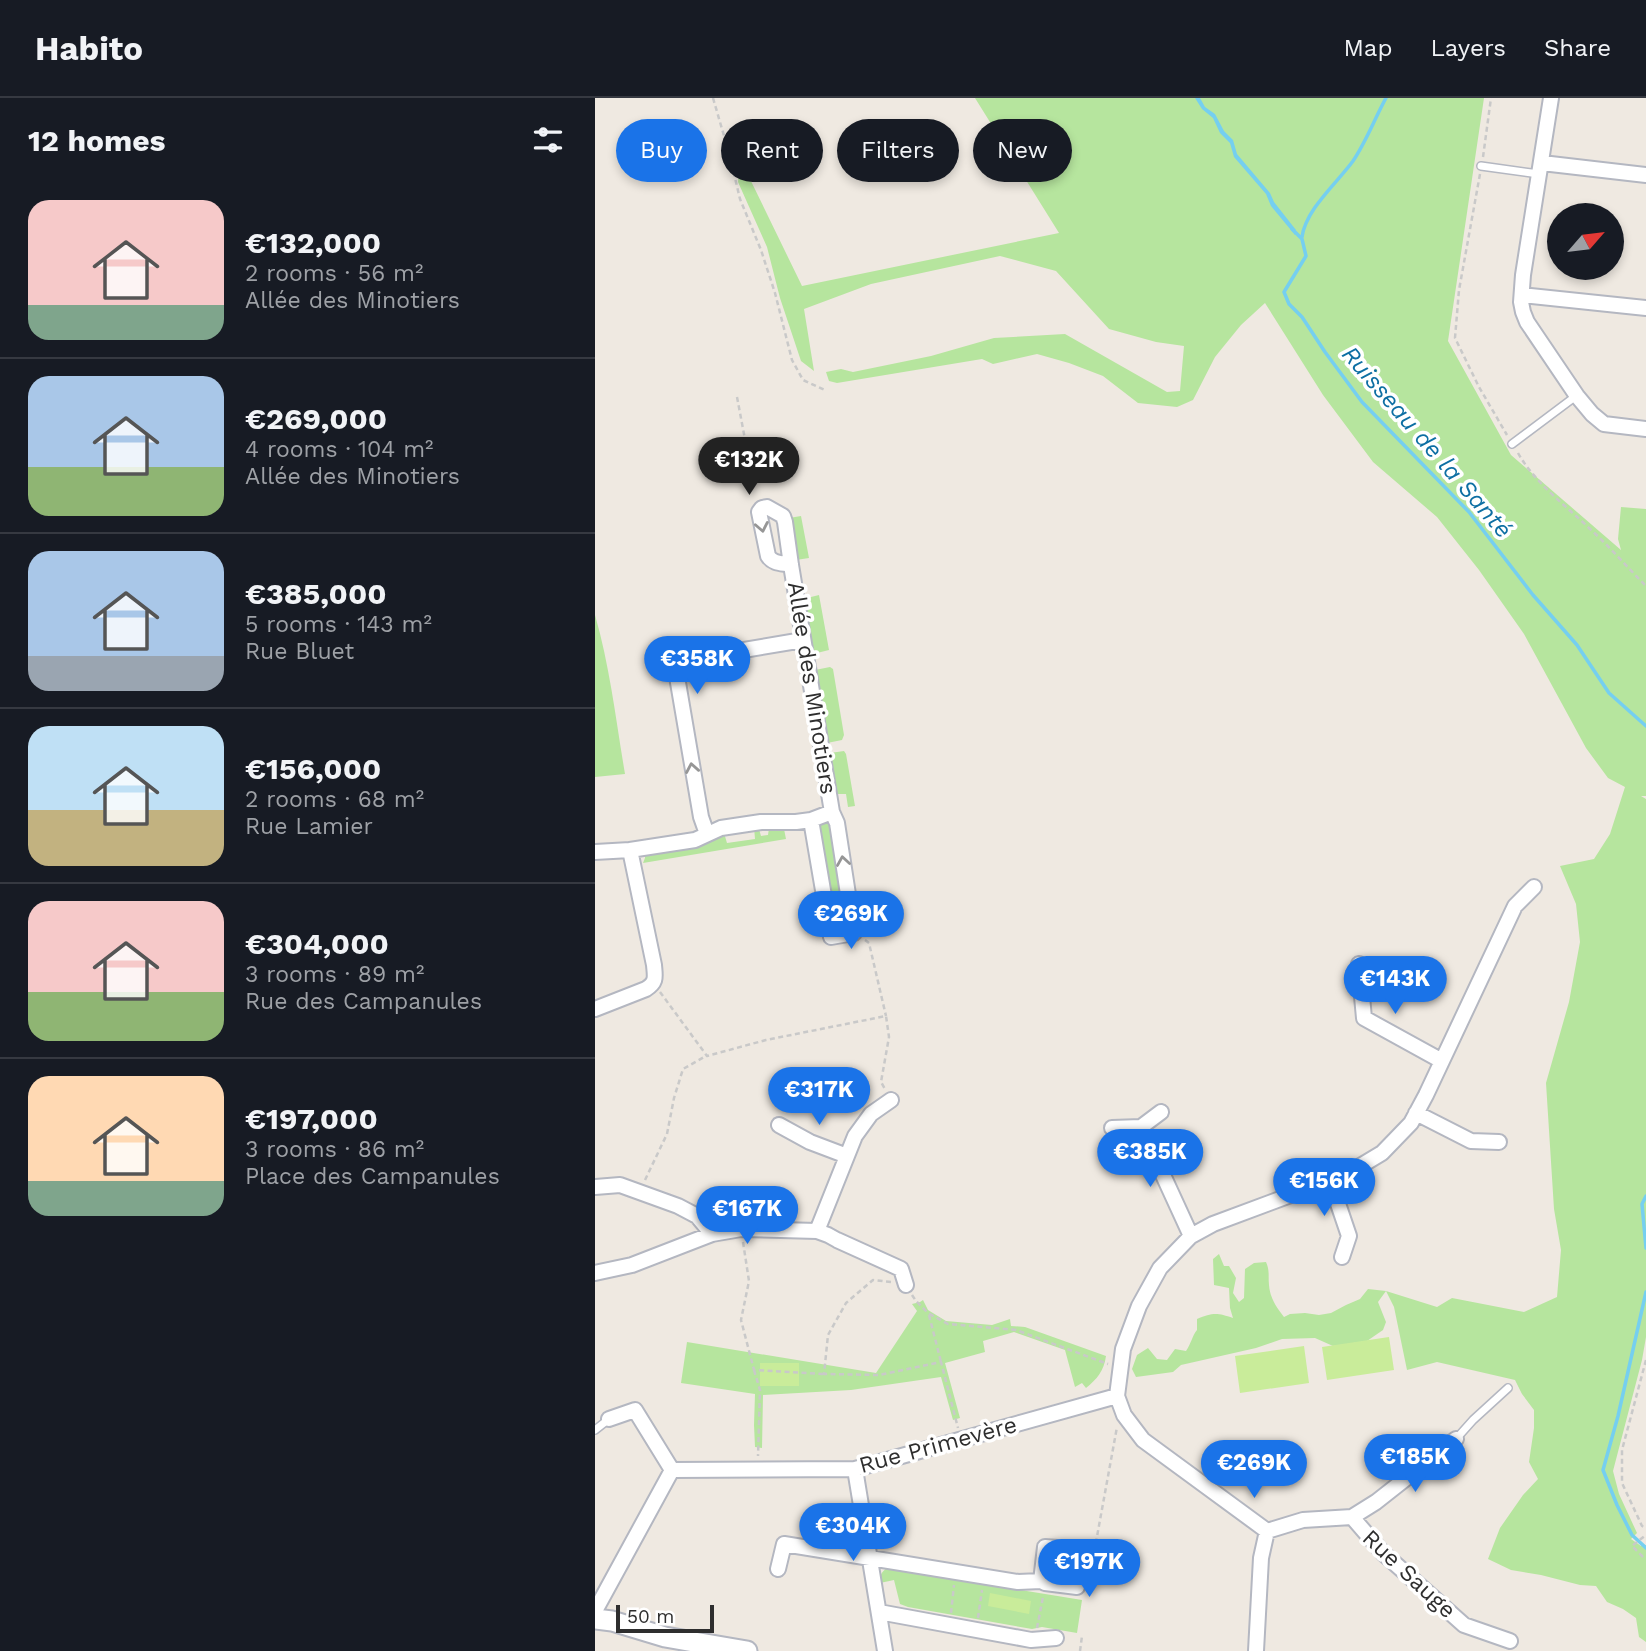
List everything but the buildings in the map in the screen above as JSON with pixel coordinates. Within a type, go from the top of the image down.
[{"type":"street","points":[[1552,98],[1523,275],[1523,312],[1577,396],[1592,414],[1604,424],[1646,429]]},
{"type":"street","points":[[1541,168],[1646,175]]},
{"type":"street","points":[[1522,295],[1646,308]]},
{"type":"street","name":"Allée des Minotiers","points":[[791,565],[855,933],[831,937],[811,820]]},
{"type":"street","points":[[707,834],[701,817],[675,665],[678,661],[803,640]]},
{"type":"street","name":"Allée des Minotiers","points":[[595,852],[695,840],[721,828],[761,821],[786,823],[811,820],[832,812]]},
{"type":"street","points":[[595,1009],[646,989],[653,984],[655,978],[655,965],[629,850]]},
{"type":"street","points":[[1256,1651],[1261,1558],[1267,1531],[1143,1440],[1124,1415],[1117,1396],[1122,1349],[1139,1306],[1160,1268],[1191,1236],[1213,1224],[1347,1174],[1382,1153],[1411,1123],[1515,906],[1534,887]]},
{"type":"street","points":[[1359,964],[1364,1018],[1442,1061]]},
{"type":"street","points":[[817,1231],[855,1136],[871,1114],[891,1100]]},
{"type":"street","points":[[1112,1128],[1141,1127],[1161,1112]]},
{"type":"street","points":[[1416,1113],[1471,1141],[1499,1142]]},
{"type":"street","points":[[779,1125],[810,1142],[847,1156]]},
{"type":"street","points":[[1141,1127],[1191,1236]]},
{"type":"street","points":[[1330,1180],[1349,1236],[1342,1257]]},
{"type":"street","points":[[595,1187],[620,1185],[678,1206],[697,1216],[712,1234]]},
{"type":"street","points":[[595,1273],[632,1265],[712,1234],[741,1228],[817,1231],[901,1269],[906,1284]]},
{"type":"street","name":"Rue Primevère","points":[[672,1469],[855,1469],[1117,1396]]},
{"type":"street","points":[[595,1611],[672,1469],[635,1410],[609,1419]]},
{"type":"street","points":[[1352,1517],[1377,1502],[1456,1439]]},
{"type":"street","points":[[855,1469],[885,1651]]},
{"type":"street","name":"Rue Sauge","points":[[1267,1531],[1303,1520],[1352,1517],[1383,1553],[1464,1625],[1510,1641]]},
{"type":"street","points":[[778,1569],[784,1544],[1018,1582],[1043,1582],[1077,1587],[1083,1550],[1045,1547],[1043,1582]]},
{"type":"street","points":[[879,1612],[1034,1640],[1056,1638]]},
{"type":"street","points":[[595,1620],[610,1633],[682,1651]]},
{"type":"street","points":[[595,1620],[665,1637],[747,1651]]},
{"type":"lane","points":[[1481,166],[1541,168]]},
{"type":"lane","points":[[1512,444],[1577,396]]},
{"type":"lane","points":[[1456,1439],[1508,1388]]},
{"type":"lane","points":[[595,1430],[609,1419]]},
{"type":"path","points":[[713,98],[740,199],[775,293],[792,360],[803,380],[825,390]]},
{"type":"path","points":[[1491,98],[1459,290],[1455,338],[1479,387],[1524,464],[1646,586]]},
{"type":"path","points":[[737,397],[747,450]]},
{"type":"path","points":[[855,933],[869,943],[886,1016],[888,1037],[881,1082],[891,1100]]},
{"type":"path","points":[[653,984],[707,1056]]},
{"type":"path","points":[[639,1192],[667,1134],[683,1069],[707,1056],[766,1040],[886,1016]]},
{"type":"path","points":[[741,1228],[749,1281],[741,1320],[760,1390],[758,1469]]},
{"type":"path","points":[[824,1374],[828,1335],[846,1303],[873,1280],[906,1284],[916,1301],[928,1313],[948,1324],[1016,1330],[1107,1362],[1120,1372]]},
{"type":"path","points":[[928,1313],[961,1439]]},
{"type":"path","points":[[1646,1360],[1622,1450],[1622,1483],[1642,1526],[1646,1528]]},
{"type":"path","points":[[754,1370],[879,1375],[941,1362]]},
{"type":"path","points":[[1083,1550],[1096,1542],[1115,1429],[1124,1415]]},
{"type":"path","points":[[1643,1557],[1632,1546],[1646,1535]]},
{"type":"path","points":[[949,1625],[955,1578]]},
{"type":"path","points":[[1034,1640],[1043,1582]]},
{"type":"path","points":[[976,1630],[983,1583]]},
{"type":"path","points":[[1080,1651],[1082,1636]]},
{"type":"green space","points":[[975,98],[1484,98],[1448,341],[1511,455],[1621,550],[1618,539],[1621,507],[1646,509],[1646,796],[1641,796],[1646,799],[1646,1337],[1613,1471],[1619,1494],[1637,1533],[1631,1539],[1641,1546],[1646,1545],[1646,1642],[1639,1637],[1636,1618],[1607,1602],[1596,1586],[1511,1570],[1488,1559],[1500,1528],[1538,1479],[1529,1462],[1534,1410],[1515,1380],[1437,1362],[1407,1370],[1394,1307],[1386,1291],[1437,1307],[1452,1298],[1524,1312],[1557,1297],[1561,1250],[1554,1209],[1546,1083],[1569,1002],[1580,942],[1576,904],[1560,866],[1594,859],[1610,834],[1625,787],[1608,778],[1586,748],[1524,634],[1479,570],[1437,517],[1373,462],[1323,395],[1265,303],[1241,325],[1215,357],[1193,400],[1177,407],[1138,403],[1103,376],[1037,354],[993,364],[982,359],[837,383],[829,381],[826,372],[841,369],[853,372],[931,356],[994,338],[1065,334],[1167,392],[1180,391],[1184,346],[1156,342],[1109,329],[1056,271],[1000,256],[871,284],[804,309],[814,371],[801,361],[780,298],[767,247],[738,182],[751,182],[802,286],[1059,233],[1027,182],[1072,182],[1072,119],[988,119]]},
{"type":"green space","points":[[801,516],[809,558],[796,560],[789,518]]},
{"type":"green space","points":[[819,595],[829,650],[813,654],[803,599]]},
{"type":"green space","points":[[595,615],[609,674],[625,774],[595,777]]},
{"type":"green space","points":[[830,667],[833,669],[844,735],[842,740],[827,743],[815,670]]},
{"type":"green space","points":[[844,751],[855,806],[848,807],[846,794],[836,794],[830,753]]},
{"type":"green space","points":[[825,821],[831,823],[847,924],[845,926],[837,926],[833,920],[818,825]]},
{"type":"green space","points":[[754,827],[759,829],[761,836],[768,835],[769,828],[784,829],[786,839],[643,863],[647,854],[724,833],[727,843],[755,839]]},
{"type":"green space","points":[[1219,1254],[1224,1266],[1229,1266],[1236,1278],[1233,1293],[1239,1302],[1244,1298],[1245,1269],[1254,1263],[1266,1262],[1271,1294],[1284,1317],[1290,1314],[1331,1313],[1360,1299],[1368,1289],[1386,1291],[1378,1302],[1386,1322],[1383,1330],[1367,1341],[1333,1346],[1315,1338],[1282,1339],[1256,1348],[1181,1365],[1173,1372],[1136,1377],[1132,1369],[1137,1355],[1148,1348],[1157,1359],[1167,1360],[1175,1349],[1186,1351],[1197,1330],[1197,1319],[1215,1314],[1233,1318],[1229,1288],[1214,1285],[1213,1259]]},
{"type":"green space","points":[[923,1300],[928,1310],[946,1321],[992,1325],[1010,1319],[1011,1326],[1025,1327],[1106,1356],[1104,1366],[1097,1378],[1086,1388],[1082,1383],[1075,1387],[1065,1350],[1014,1332],[983,1341],[985,1352],[945,1363],[960,1418],[953,1420],[941,1377],[851,1390],[763,1395],[762,1448],[755,1447],[755,1394],[681,1383],[687,1342],[876,1373],[917,1311],[912,1304]]},
{"type":"green space","points":[[1389,1337],[1394,1370],[1327,1380],[1322,1347]]},
{"type":"green space","points":[[1304,1346],[1309,1383],[1240,1393],[1235,1356]]},
{"type":"green space","points":[[760,1363],[799,1363],[799,1386],[760,1386]]},
{"type":"green space","points":[[889,1567],[1082,1600],[1077,1633],[1042,1627],[1032,1629],[908,1607],[900,1604],[894,1580],[880,1583],[882,1573]]},
{"type":"green space","points":[[990,1593],[1031,1601],[1029,1614],[988,1606]]},
{"type":"water","points":[[1195,98],[1200,98],[1205,107],[1215,114],[1224,131],[1233,140],[1237,154],[1270,193],[1296,230],[1295,235],[1271,206],[1266,194],[1234,157],[1230,143]]},
{"type":"waterway","points":[[1302,237],[1309,216],[1358,154],[1386,98]]},
{"type":"waterway","name":"Ruisseau de la Santé","points":[[1292,229],[1302,239],[1306,256],[1284,292],[1289,304],[1302,317],[1362,402],[1469,512],[1533,595],[1577,645],[1609,693],[1646,726]]},
{"type":"waterway","name":"Ruisseau de la Santé","points":[[1646,1196],[1642,1204],[1646,1248]]},
{"type":"waterway","name":"Ruisseau de la Santé","points":[[1646,1292],[1603,1470],[1632,1535],[1646,1548]]}]
